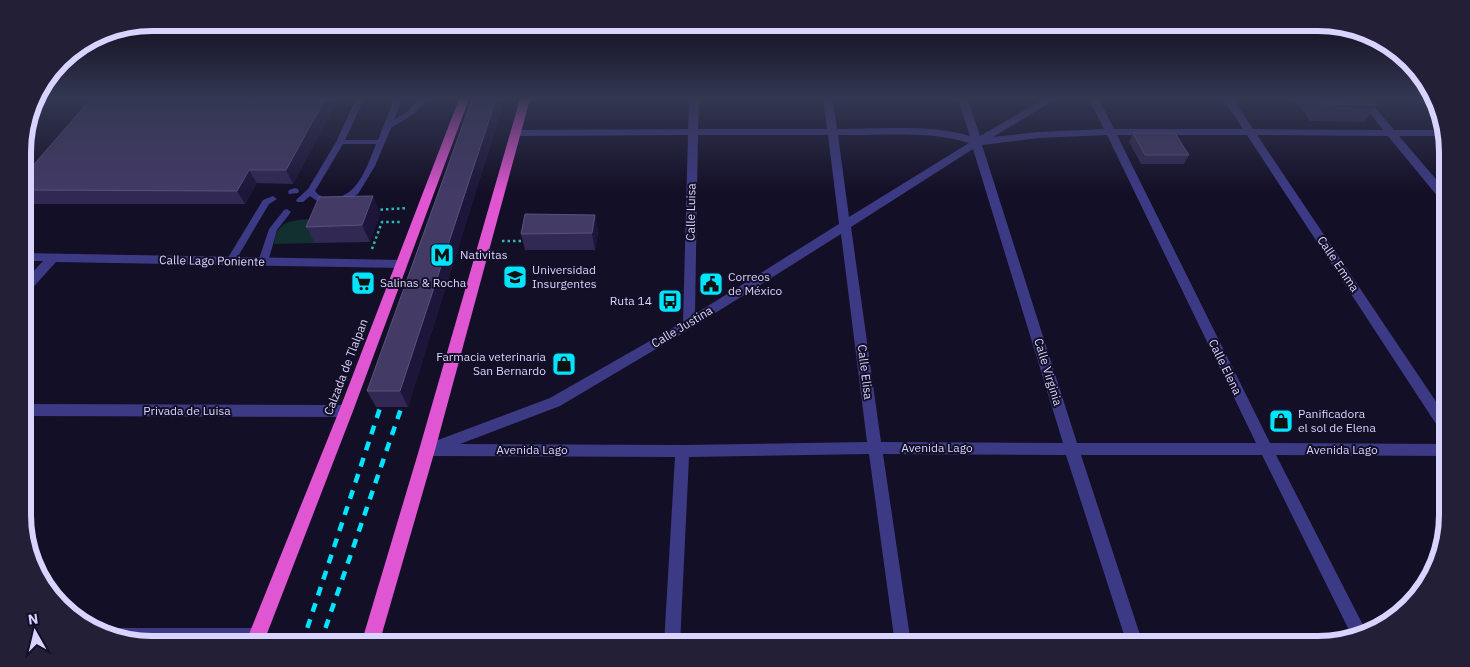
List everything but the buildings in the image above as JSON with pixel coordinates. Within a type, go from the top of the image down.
[{"type":"highway","name":"Calzada de Tlalpan","points":[[257,636],[346,411],[452,130]]},
{"type":"highway","points":[[372,636],[427,450],[516,130]]},
{"type":"street","name":"Calle Virginia","points":[[973,130],[1072,450],[1132,635]]},
{"type":"street","name":"Calle Justina","points":[[427,450],[555,402],[689,324],[998,130]]},
{"type":"street","points":[[515,134],[833,132],[947,135],[977,142],[1038,135],[1111,132],[1437,133]]},
{"type":"street","name":"Calle Elisa","points":[[833,132],[902,635]]},
{"type":"street","name":"Calle Elena","points":[[1111,132],[1266,450],[1357,629]]},
{"type":"street","name":"Calle Emma","points":[[1250,132],[1439,417]]},
{"type":"street","points":[[1392,132],[1439,190]]},
{"type":"street","name":"Calle Luisa","points":[[689,324],[693,133]]},
{"type":"street","name":"Calle Lago Poniente","points":[[32,257],[401,264]]},
{"type":"street","points":[[32,282],[53,258]]},
{"type":"street","name":"Privada de Luisa","points":[[31,410],[346,411]]},
{"type":"street","name":"Avenida Lago","points":[[427,450],[682,451],[875,448],[1439,450]]},
{"type":"street","points":[[672,636],[682,451]]},
{"type":"lane","points":[[300,200],[311,190],[346,130]]},
{"type":"lane","points":[[311,190],[316,198],[323,201],[341,200],[352,194],[360,187],[385,130]]},
{"type":"lane","points":[[340,142],[381,142]]},
{"type":"lane","points":[[231,261],[266,202],[273,199]]},
{"type":"lane","points":[[263,262],[273,229],[287,212]]},
{"type":"path","points":[[373,210],[422,208]]},
{"type":"path","points":[[367,264],[382,222],[411,221]]},
{"type":"path","points":[[501,241],[530,241]]},
{"type":"green space","points":[[326,219],[315,243],[274,244],[280,228],[292,221]]},
{"type":"railway","points":[[305,636],[385,393]]},
{"type":"railway","points":[[323,636],[406,394]]},
{"type":"place","name":"Nativitas","points":[[442,255]]},
{"type":"place","name":"Universidad Insurgentes","points":[[515,277]]},
{"type":"place","name":"Salinas & Rocha","points":[[363,283]]},
{"type":"place","name":"Correos de México","points":[[711,284]]},
{"type":"place","name":"Ruta 14","points":[[670,301]]},
{"type":"place","name":"Farmacia veterinaria San Bernardo","points":[[564,364]]},
{"type":"place","name":"Panificadora el sol de Elena","points":[[1281,421]]}]
